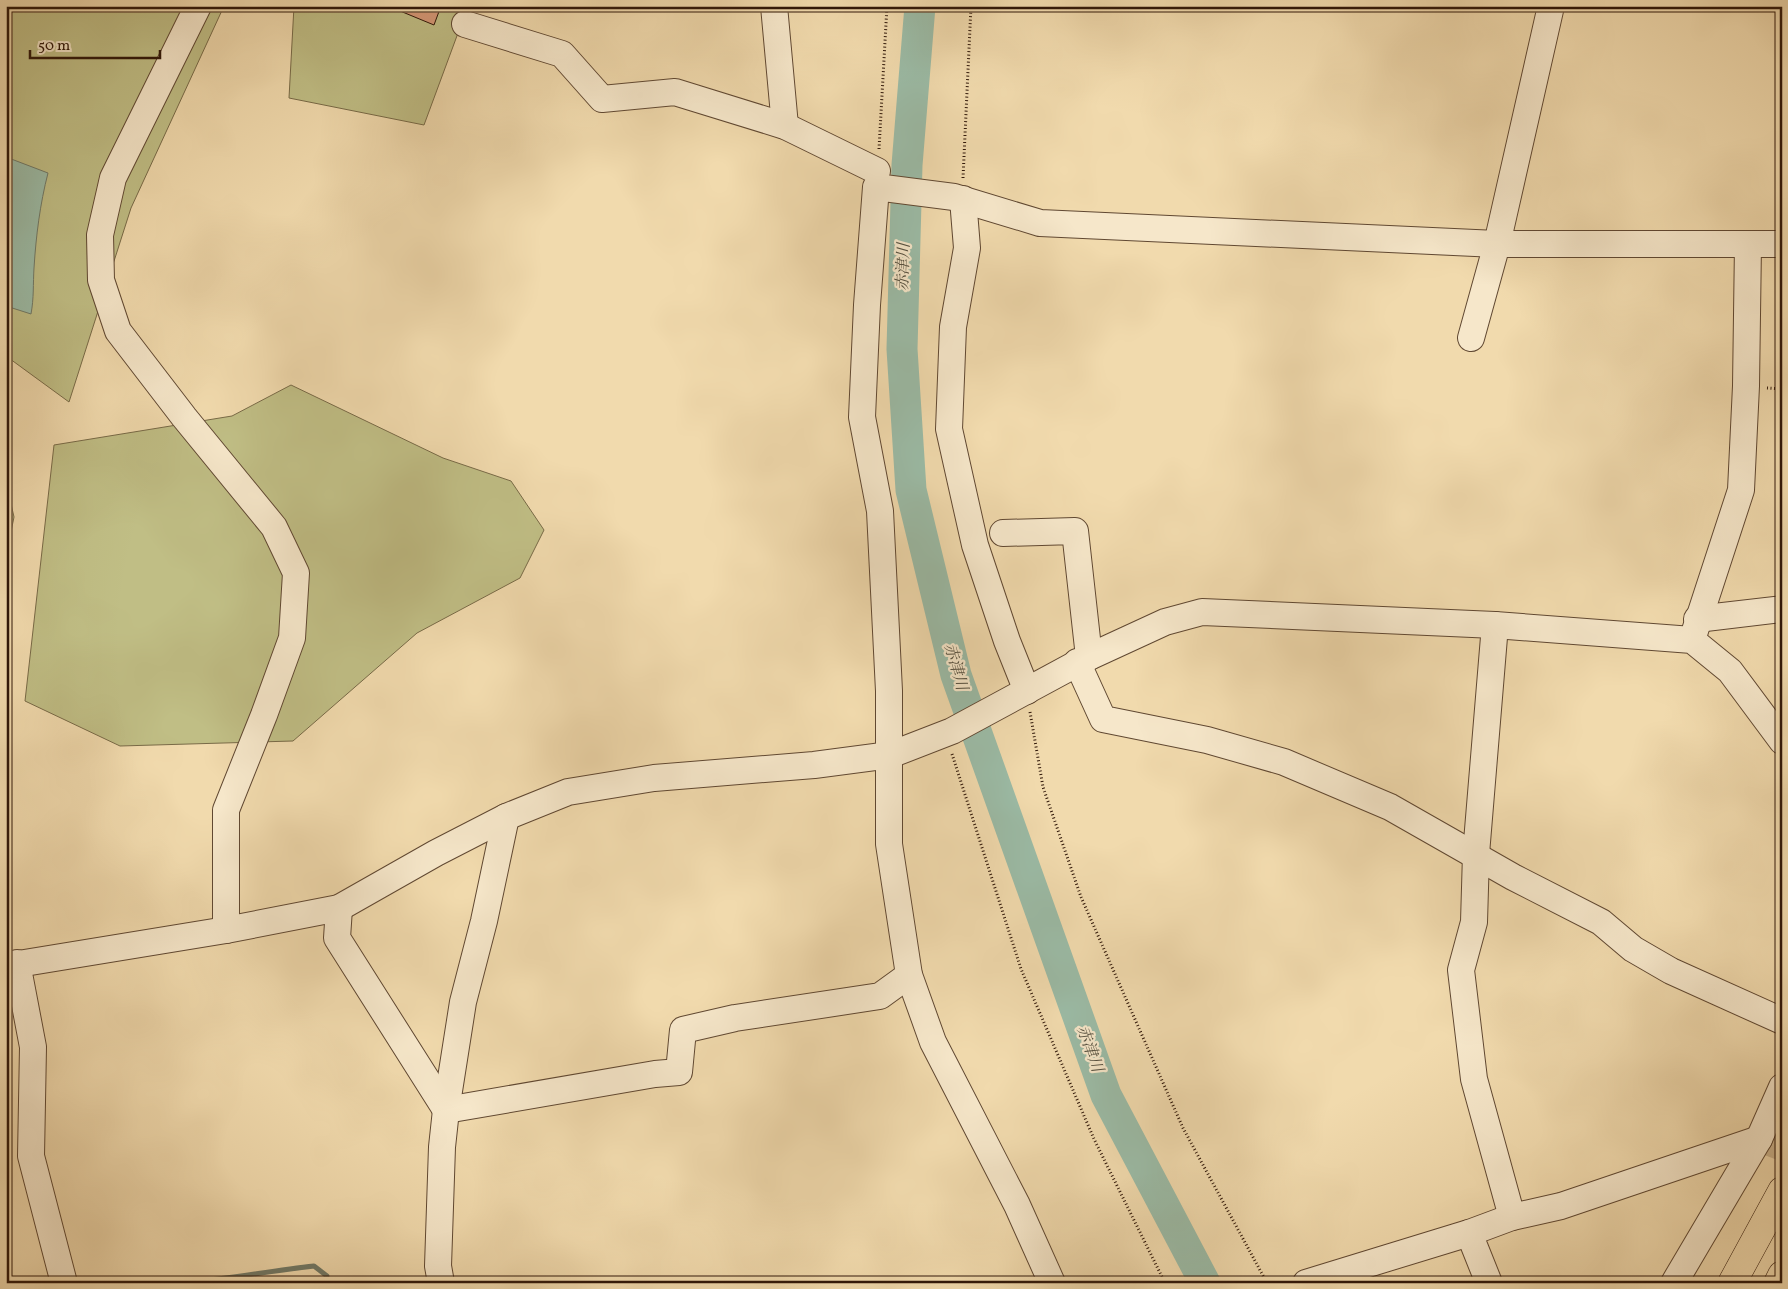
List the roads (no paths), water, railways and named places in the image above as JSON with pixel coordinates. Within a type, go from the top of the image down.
[{"type":"highway","points":[[1732,1283],[1782,1191]]},
{"type":"highway","points":[[1778,1283],[1782,1275]]},
{"type":"street","points":[[198,6],[113,178],[100,235],[101,280],[118,331],[184,417],[274,527],[296,573],[292,638],[226,810],[226,930]]},
{"type":"street","points":[[774,6],[785,126]]},
{"type":"street","points":[[1471,338],[1497,244],[1551,6]]},
{"type":"street","points":[[465,24],[562,54],[602,99],[674,92],[785,126],[882,180],[958,198],[1040,223],[1497,244],[1782,244]]},
{"type":"street","points":[[882,180],[876,187],[867,305],[862,417],[880,511],[889,691],[889,844],[909,975],[933,1042],[1017,1205],[1052,1283]]},
{"type":"street","points":[[958,198],[966,248],[953,327],[949,429],[975,545],[1007,641],[1021,695]]},
{"type":"street","points":[[1694,629],[1741,490],[1746,386],[1748,244]]},
{"type":"street","points":[[1002,533],[1075,531],[1083,660],[1103,719],[1207,740],[1284,762],[1390,806],[1513,877],[1600,922],[1633,949],[1671,971],[1782,1021]]},
{"type":"street","points":[[64,1283],[31,1156],[33,1047],[12,964],[226,930],[339,908],[436,853],[506,817],[568,792],[654,778],[814,765],[890,755],[949,732],[1083,660],[1165,622],[1202,612],[1494,625],[1694,629],[1782,609]]},
{"type":"street","points":[[1494,625],[1476,854],[1474,922],[1461,970],[1474,1079],[1512,1217]]},
{"type":"street","points":[[1694,629],[1730,671],[1782,741]]},
{"type":"street","points":[[440,1283],[438,1266],[442,1147],[446,1110],[463,1002],[484,921],[506,817]]},
{"type":"street","points":[[339,908],[337,938],[446,1110]]},
{"type":"street","points":[[446,1110],[655,1074],[680,1072],[683,1030],[735,1018],[880,996],[909,975]]},
{"type":"street","points":[[1674,1283],[1759,1138],[1782,1086]]},
{"type":"street","points":[[1306,1283],[1469,1234],[1512,1217],[1561,1206],[1759,1138]]},
{"type":"street","points":[[1469,1234],[1489,1283]]},
{"type":"waterway","name":"赤津川","points":[[920,6],[907,165],[902,349],[911,490],[956,675],[1106,1095],[1205,1283]]},
{"type":"waterway","points":[[184,1283],[314,1266],[327,1276],[327,1283]]},
{"type":"tunnel","points":[[1759,1139],[1782,1148]]}]
